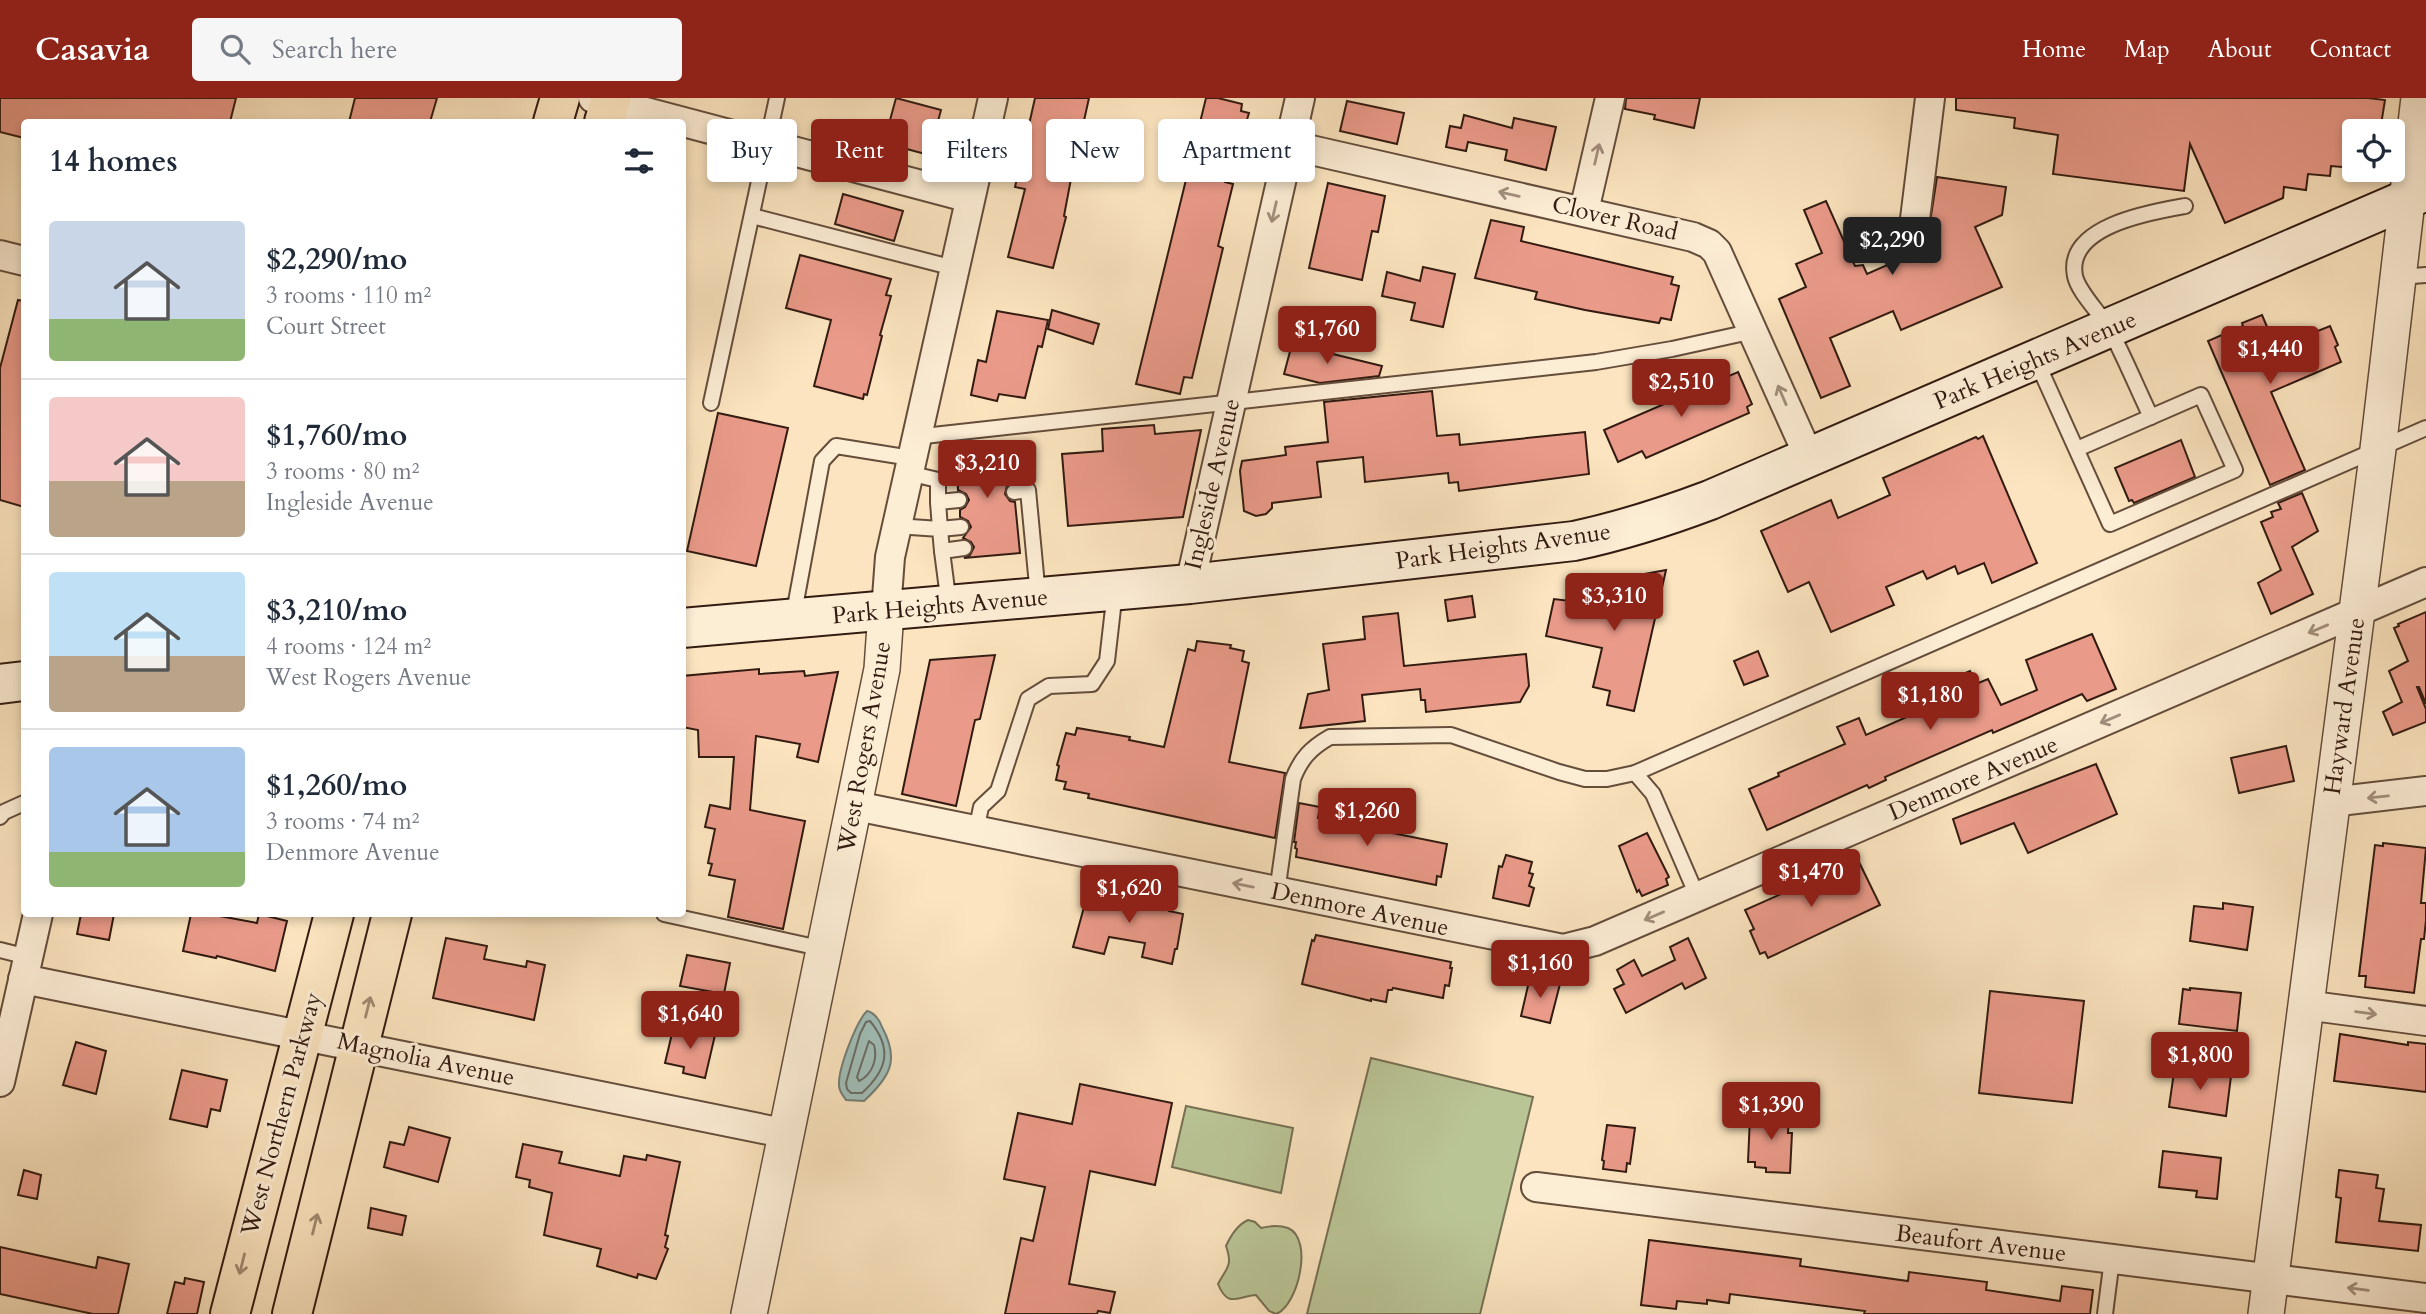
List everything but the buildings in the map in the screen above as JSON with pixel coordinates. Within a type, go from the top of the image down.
[{"type":"main road","points":[[554,119],[560,98]]},
{"type":"main road","name":"Park Heights Avenue","points":[[686,628],[1190,584],[1574,541],[1657,520],[1710,500],[2416,195]]},
{"type":"main road","points":[[0,684],[21,681]]},
{"type":"main road","name":"West Northern Parkway","points":[[229,1314],[333,917]]},
{"type":"main road","points":[[367,917],[367,939],[378,968]]},
{"type":"main road","points":[[292,1314],[391,917]]},
{"type":"street","name":"West Rogers Avenue","points":[[749,1314],[856,806],[882,669],[890,556],[896,526],[993,98]]},
{"type":"street","name":"Ingleside Avenue","points":[[1295,119],[1300,98]]},
{"type":"street","points":[[1584,211],[1609,98]]},
{"type":"street","points":[[1913,236],[1930,98]]},
{"type":"street","name":"Hayward Avenue","points":[[2266,1314],[2378,449],[2412,276],[2419,98]]},
{"type":"street","points":[[604,105],[661,119]]},
{"type":"street","points":[[686,125],[707,130]]},
{"type":"street","name":"Clover Road","points":[[1315,151],[1584,211],[1693,237],[1709,244],[1717,252],[1809,457]]},
{"type":"street","points":[[797,153],[971,198]]},
{"type":"street","name":"Ingleside Avenue","points":[[1190,584],[1281,182]]},
{"type":"street","points":[[0,255],[21,260]]},
{"type":"street","name":"Denmore Avenue","points":[[856,806],[1563,949],[1595,942],[2426,582]]},
{"type":"street","points":[[2331,802],[2426,791]]},
{"type":"street","points":[[0,1082],[37,917]]},
{"type":"street","name":"Magnolia Avenue","points":[[26,968],[302,1034],[788,1134]]},
{"type":"street","points":[[2305,1005],[2426,1021]]},
{"type":"street","name":"Beaufort Avenue","points":[[1536,1186],[2426,1298]]},
{"type":"lane","points":[[773,119],[777,98]]},
{"type":"lane","points":[[711,403],[759,182]]},
{"type":"lane","points":[[2151,417],[2109,328],[2075,279],[2074,262],[2081,248],[2109,225],[2185,206]]},
{"type":"lane","points":[[752,216],[954,268]]},
{"type":"lane","points":[[793,619],[822,461],[836,446],[911,456],[1231,401],[1596,362],[1754,331]]},
{"type":"lane","points":[[2036,360],[2110,524],[2235,470],[2201,395],[2077,449]]},
{"type":"lane","points":[[1276,892],[1293,779],[1305,755],[1330,737],[1451,735],[1585,779],[1607,779],[1635,773],[2426,428]]},
{"type":"lane","points":[[911,456],[938,480],[940,529],[949,606]]},
{"type":"lane","points":[[1014,492],[1028,490],[1024,521],[1038,597]]},
{"type":"lane","points":[[938,502],[959,500]]},
{"type":"lane","points":[[896,526],[940,529],[961,527]]},
{"type":"lane","points":[[942,551],[964,548]]},
{"type":"lane","points":[[976,831],[981,807],[998,792],[1028,698],[1049,686],[1092,684],[1107,661],[1115,590]]},
{"type":"lane","points":[[1635,773],[1653,794],[1698,898]]},
{"type":"lane","points":[[0,817],[4,812],[21,804]]},
{"type":"lane","points":[[678,917],[826,950]]},
{"type":"lane","points":[[0,950],[26,968]]},
{"type":"lane","points":[[2105,1314],[2112,1259]]},
{"type":"green space","points":[[1371,1058],[1533,1097],[1480,1314],[1307,1314]]},
{"type":"green space","points":[[1186,1106],[1293,1128],[1281,1193],[1172,1167]]},
{"type":"green space","points":[[1248,1220],[1261,1228],[1288,1228],[1296,1235],[1300,1245],[1300,1272],[1296,1286],[1291,1299],[1276,1314],[1269,1311],[1256,1295],[1230,1299],[1218,1284],[1229,1262],[1226,1246],[1235,1231]]},
{"type":"water","points":[[867,1011],[878,1019],[887,1039],[890,1067],[880,1084],[864,1101],[846,1100],[839,1087],[841,1068],[853,1035]]}]
